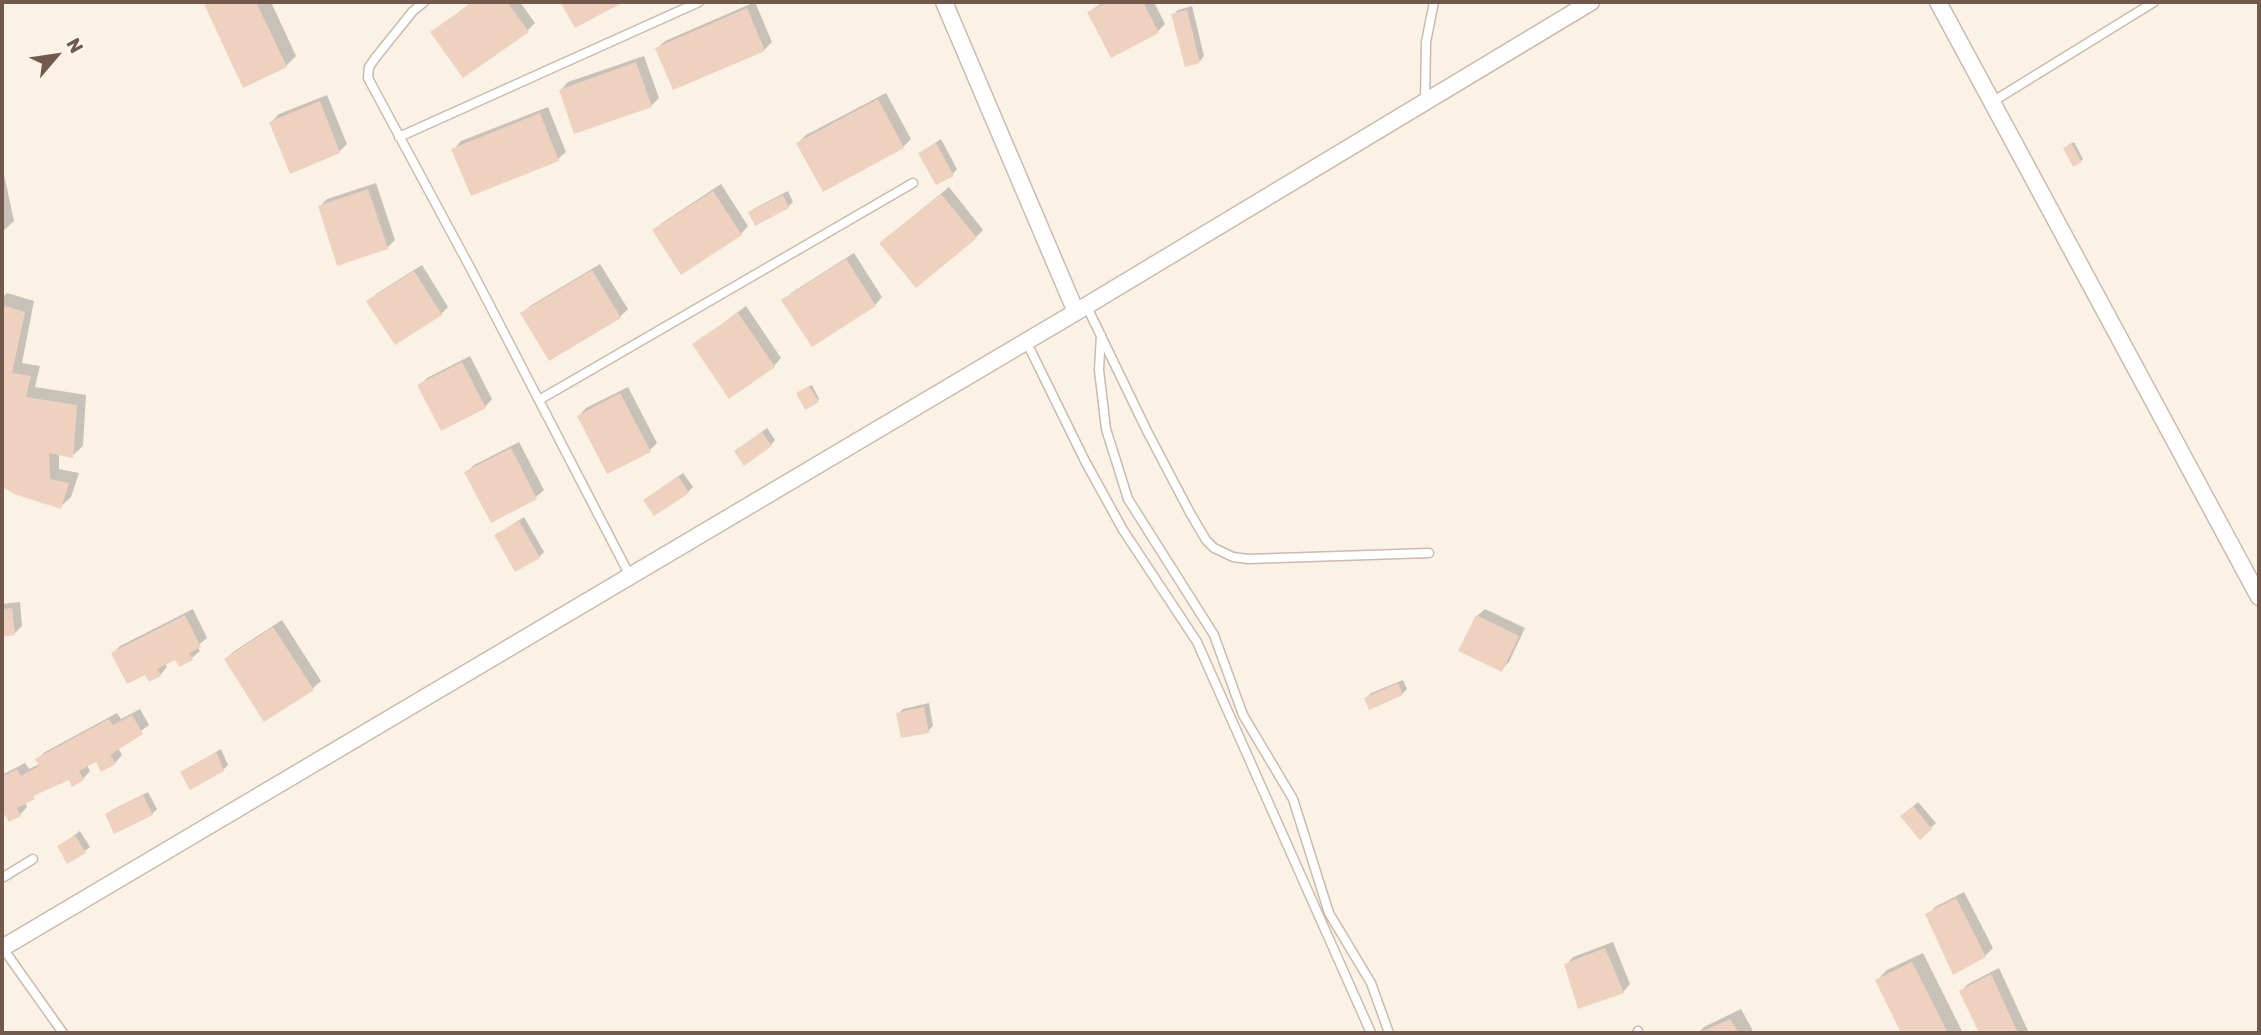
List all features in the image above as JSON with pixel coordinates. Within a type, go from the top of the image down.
[{"type":"street","points":[[944,2],[1081,309]]},
{"type":"street","points":[[2,948],[1081,309],[1591,2]]},
{"type":"street","points":[[1938,2],[2259,597]]},
{"type":"lane","points":[[424,2],[413,11],[376,57],[368,72],[371,86],[630,576]]},
{"type":"lane","points":[[398,137],[699,2]]},
{"type":"lane","points":[[1424,102],[1426,42],[1434,2]]},
{"type":"lane","points":[[1993,102],[2154,2]]},
{"type":"lane","points":[[539,400],[913,183]]},
{"type":"lane","points":[[1081,309],[1101,335],[1177,488],[1206,540],[1214,548],[1248,559],[1429,553]]},
{"type":"lane","points":[[1101,335],[1099,370],[1106,429],[1119,478],[1128,499],[1214,635],[1244,715],[1293,799],[1329,913],[1371,983],[1389,1033]]},
{"type":"lane","points":[[1026,341],[1085,461],[1123,530],[1197,642],[1371,1033]]},
{"type":"lane","points":[[2,878],[33,859]]},
{"type":"lane","points":[[2,948],[63,1033]]},
{"type":"building","points":[[203,2],[256,2],[287,67],[243,88]]},
{"type":"building","points":[[473,2],[507,2],[529,32],[463,78],[430,32]]},
{"type":"building","points":[[560,2],[624,2],[575,28]]},
{"type":"building","points":[[1108,2],[1143,2],[1159,33],[1111,58],[1087,12]]},
{"type":"building","points":[[747,8],[765,51],[673,90],[655,48]]},
{"type":"building","points":[[1187,10],[1200,63],[1185,67],[1171,14]]},
{"type":"building","points":[[636,62],[652,107],[574,134],[559,90]]},
{"type":"building","points":[[878,99],[904,148],[823,192],[796,143]]},
{"type":"building","points":[[320,101],[340,153],[290,174],[269,122]]},
{"type":"building","points":[[540,113],[559,161],[471,196],[451,149]]},
{"type":"building","points":[[936,143],[954,176],[936,185],[918,153]]},
{"type":"building","points":[[2071,143],[2082,162],[2073,167],[2063,148]]},
{"type":"building","points":[[368,189],[388,249],[337,266],[318,206]]},
{"type":"building","points":[[713,191],[742,235],[681,275],[652,230]]},
{"type":"building","points":[[941,194],[977,238],[916,288],[879,243]]},
{"type":"building","points":[[783,195],[789,208],[755,226],[748,212]]},
{"type":"building","points":[[846,259],[876,306],[812,347],[781,300]]},
{"type":"building","points":[[592,270],[621,318],[549,361],[520,313]]},
{"type":"building","points":[[414,271],[442,315],[395,345],[366,301]]},
{"type":"building","points":[[2,305],[25,312],[12,373],[31,376],[26,397],[77,405],[73,458],[49,453],[50,479],[69,483],[61,509],[14,494],[2,487]]},
{"type":"building","points":[[738,313],[775,367],[729,399],[692,344]]},
{"type":"building","points":[[462,362],[486,408],[441,431],[417,385]]},
{"type":"building","points":[[809,386],[819,402],[805,410],[796,393]]},
{"type":"building","points":[[620,393],[651,452],[607,474],[577,416]]},
{"type":"building","points":[[762,432],[772,446],[744,466],[734,451]]},
{"type":"building","points":[[511,448],[537,499],[491,523],[464,472]]},
{"type":"building","points":[[678,476],[689,493],[654,516],[643,500]]},
{"type":"building","points":[[519,521],[540,558],[515,572],[494,535]]},
{"type":"building","points":[[12,608],[15,635],[2,637],[2,609]]},
{"type":"building","points":[[185,615],[201,647],[189,653],[193,660],[179,667],[175,660],[157,669],[161,676],[149,682],[145,675],[127,684],[111,653]]},
{"type":"building","points":[[1476,615],[1519,636],[1502,672],[1458,651]]},
{"type":"building","points":[[273,627],[314,690],[264,722],[224,659]]},
{"type":"building","points":[[1398,683],[1403,695],[1369,710],[1364,698]]},
{"type":"building","points":[[924,707],[929,733],[901,738],[896,713]]},
{"type":"building","points":[[132,715],[143,734],[110,755],[116,764],[101,772],[96,762],[79,771],[84,780],[72,787],[69,780],[33,796],[35,799],[17,808],[21,816],[9,822],[5,815],[2,816],[2,777],[17,769],[21,776],[39,766],[35,759],[109,719],[113,725]]},
{"type":"building","points":[[216,752],[224,771],[190,790],[180,772]]},
{"type":"building","points":[[143,795],[153,815],[114,834],[105,814]]},
{"type":"building","points":[[1913,806],[1932,829],[1920,840],[1900,816]]},
{"type":"building","points":[[75,835],[86,853],[67,864],[57,846]]},
{"type":"building","points":[[1956,898],[1986,957],[1953,975],[1925,914]]},
{"type":"building","points":[[1605,948],[1624,993],[1578,1009],[1564,964]]},
{"type":"building","points":[[1912,962],[1948,1033],[1901,1033],[1875,980]]},
{"type":"building","points":[[1991,974],[2018,1033],[1979,1033],[1959,991]]},
{"type":"building","points":[[1730,1019],[1739,1033],[1699,1033]]}]
